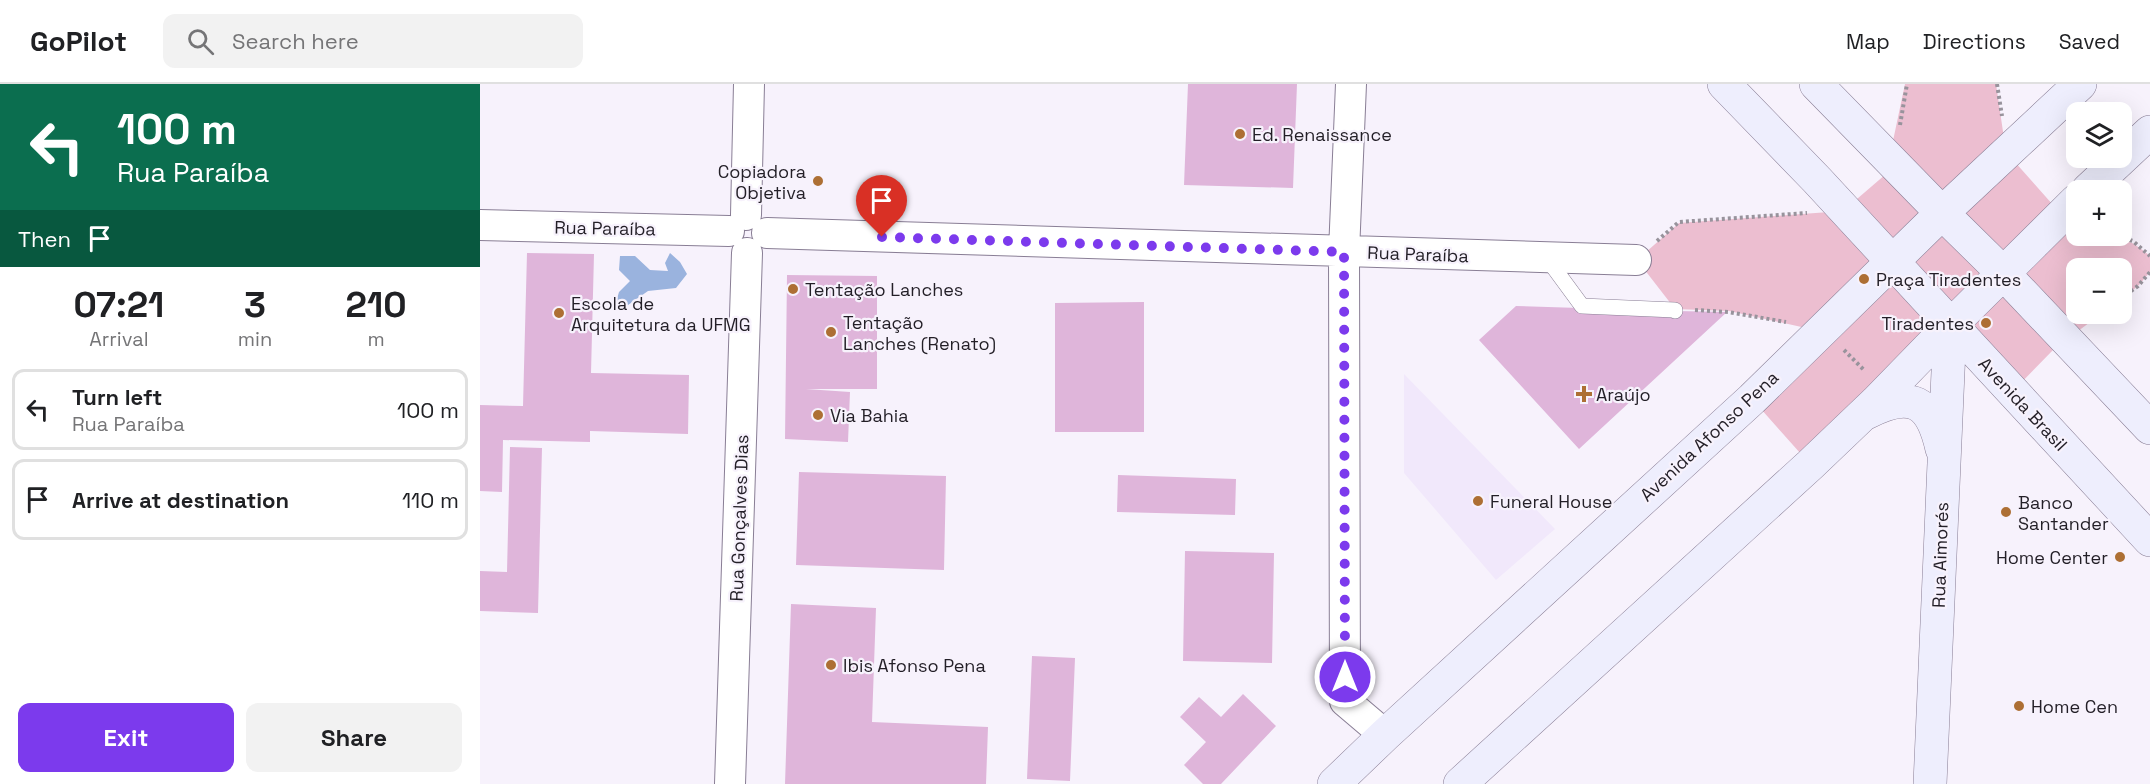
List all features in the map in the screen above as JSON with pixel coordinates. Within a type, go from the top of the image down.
[{"type":"main road","name":"Avenida Brasil","points":[[1724,84],[2150,540]]},
{"type":"main road","points":[[1816,84],[2003,273],[2150,428]]},
{"type":"main road","name":"Avenida Afonso Pena","points":[[1334,784],[1752,399],[1942,213],[2080,84]]},
{"type":"main road","points":[[2099,180],[2150,132]]},
{"type":"main road","points":[[1460,784],[1862,415],[2066,211]]},
{"type":"main road","name":"Rua Aimorés","points":[[1930,784],[1950,326]]},
{"type":"main road","points":[[1862,415],[1896,400],[1919,404],[1936,430],[1944,455]]},
{"type":"street","name":"Rua Gonçalves Dias","points":[[731,782],[747,233],[749,84]]},
{"type":"street","points":[[1351,84],[1344,252],[1345,701],[1385,735]]},
{"type":"street","name":"Rua Paraíba","points":[[480,225],[1636,260]]},
{"type":"lane","points":[[1546,257],[1582,306],[1675,311]]},
{"type":"path","points":[[1636,260],[1679,222],[1844,210]]},
{"type":"path","points":[[2132,242],[2150,256]]},
{"type":"path","points":[[2132,290],[2150,272]]},
{"type":"path","points":[[1675,311],[1728,312],[1823,329],[1885,392]]},
{"type":"shaded area","name":"Praça Tiradentes","points":[[1905,84],[1996,84],[2006,152],[2061,214],[2066,216],[2066,246],[2132,246],[2132,243],[2150,256],[2150,272],[2132,291],[2132,258],[2066,258],[2066,324],[2088,324],[2054,349],[2013,391],[1950,325],[1809,463],[1753,400],[1815,330],[1729,311],[1675,309],[1637,260],[1679,223],[1843,211],[1886,174]]},
{"type":"shaded area","name":"Funeral House","points":[[1404,374],[1555,529],[1496,580],[1404,473]]},
{"type":"water","points":[[670,253],[680,262],[687,274],[676,288],[648,291],[628,305],[618,305],[616,302],[619,292],[630,281],[619,270],[620,256],[635,256],[650,270],[668,271],[665,263]]},
{"type":"building","name":"Ed. Renaissance","points":[[1188,84],[1297,84],[1293,188],[1184,185]]},
{"type":"building","name":"Escola de Arquitetura da UFMG","points":[[527,253],[594,254],[591,373],[689,375],[688,434],[590,431],[590,442],[503,440],[502,492],[480,491],[480,405],[523,406]]},
{"type":"building","name":"Tentação Lanches (Renato)","points":[[787,275],[877,276],[877,389],[806,389],[850,392],[848,442],[785,439]]},
{"type":"building","points":[[1144,302],[1144,432],[1055,432],[1055,303]]},
{"type":"building","name":"Araújo","points":[[1516,306],[1727,312],[1579,449],[1479,340]]},
{"type":"building","points":[[510,447],[542,448],[538,613],[480,611],[480,571],[507,572]]},
{"type":"building","points":[[799,472],[946,476],[944,570],[796,565]]},
{"type":"building","points":[[1118,475],[1236,479],[1235,515],[1117,512]]},
{"type":"building","points":[[1185,551],[1274,553],[1272,663],[1183,661]]},
{"type":"building","name":"Ibis Afonso Pena","points":[[791,604],[876,608],[872,722],[988,727],[986,784],[785,784]]},
{"type":"building","points":[[1032,656],[1075,658],[1070,781],[1027,779]]},
{"type":"building","points":[[1243,694],[1276,726],[1221,784],[1203,784],[1184,765],[1206,742],[1180,717],[1199,697],[1221,717]]},
{"type":"place","name":"Ed. Renaissance","points":[[1240,134]]},
{"type":"place","name":"Copiadora Objetiva","points":[[818,181]]},
{"type":"place","name":"Praça Tiradentes","points":[[1864,279]]},
{"type":"place","name":"Tentação Lanches","points":[[793,289]]},
{"type":"place","name":"Escola de Arquitetura da UFMG","points":[[559,313]]},
{"type":"place","name":"Tiradentes","points":[[1986,323]]},
{"type":"place","name":"Tentação Lanches (Renato)","points":[[831,332]]},
{"type":"place","name":"Araújo","points":[[1584,394]]},
{"type":"place","name":"Via Bahia","points":[[818,415]]},
{"type":"place","name":"Funeral House","points":[[1478,501]]},
{"type":"place","name":"Banco Santander","points":[[2006,512]]},
{"type":"place","name":"Home Center","points":[[2120,557]]},
{"type":"place","name":"Ibis Afonso Pena","points":[[831,665]]},
{"type":"place","name":"Home Cen","points":[[2019,706]]},
{"type":"route","points":[[882,237],[1344,252],[1345,677]]}]
